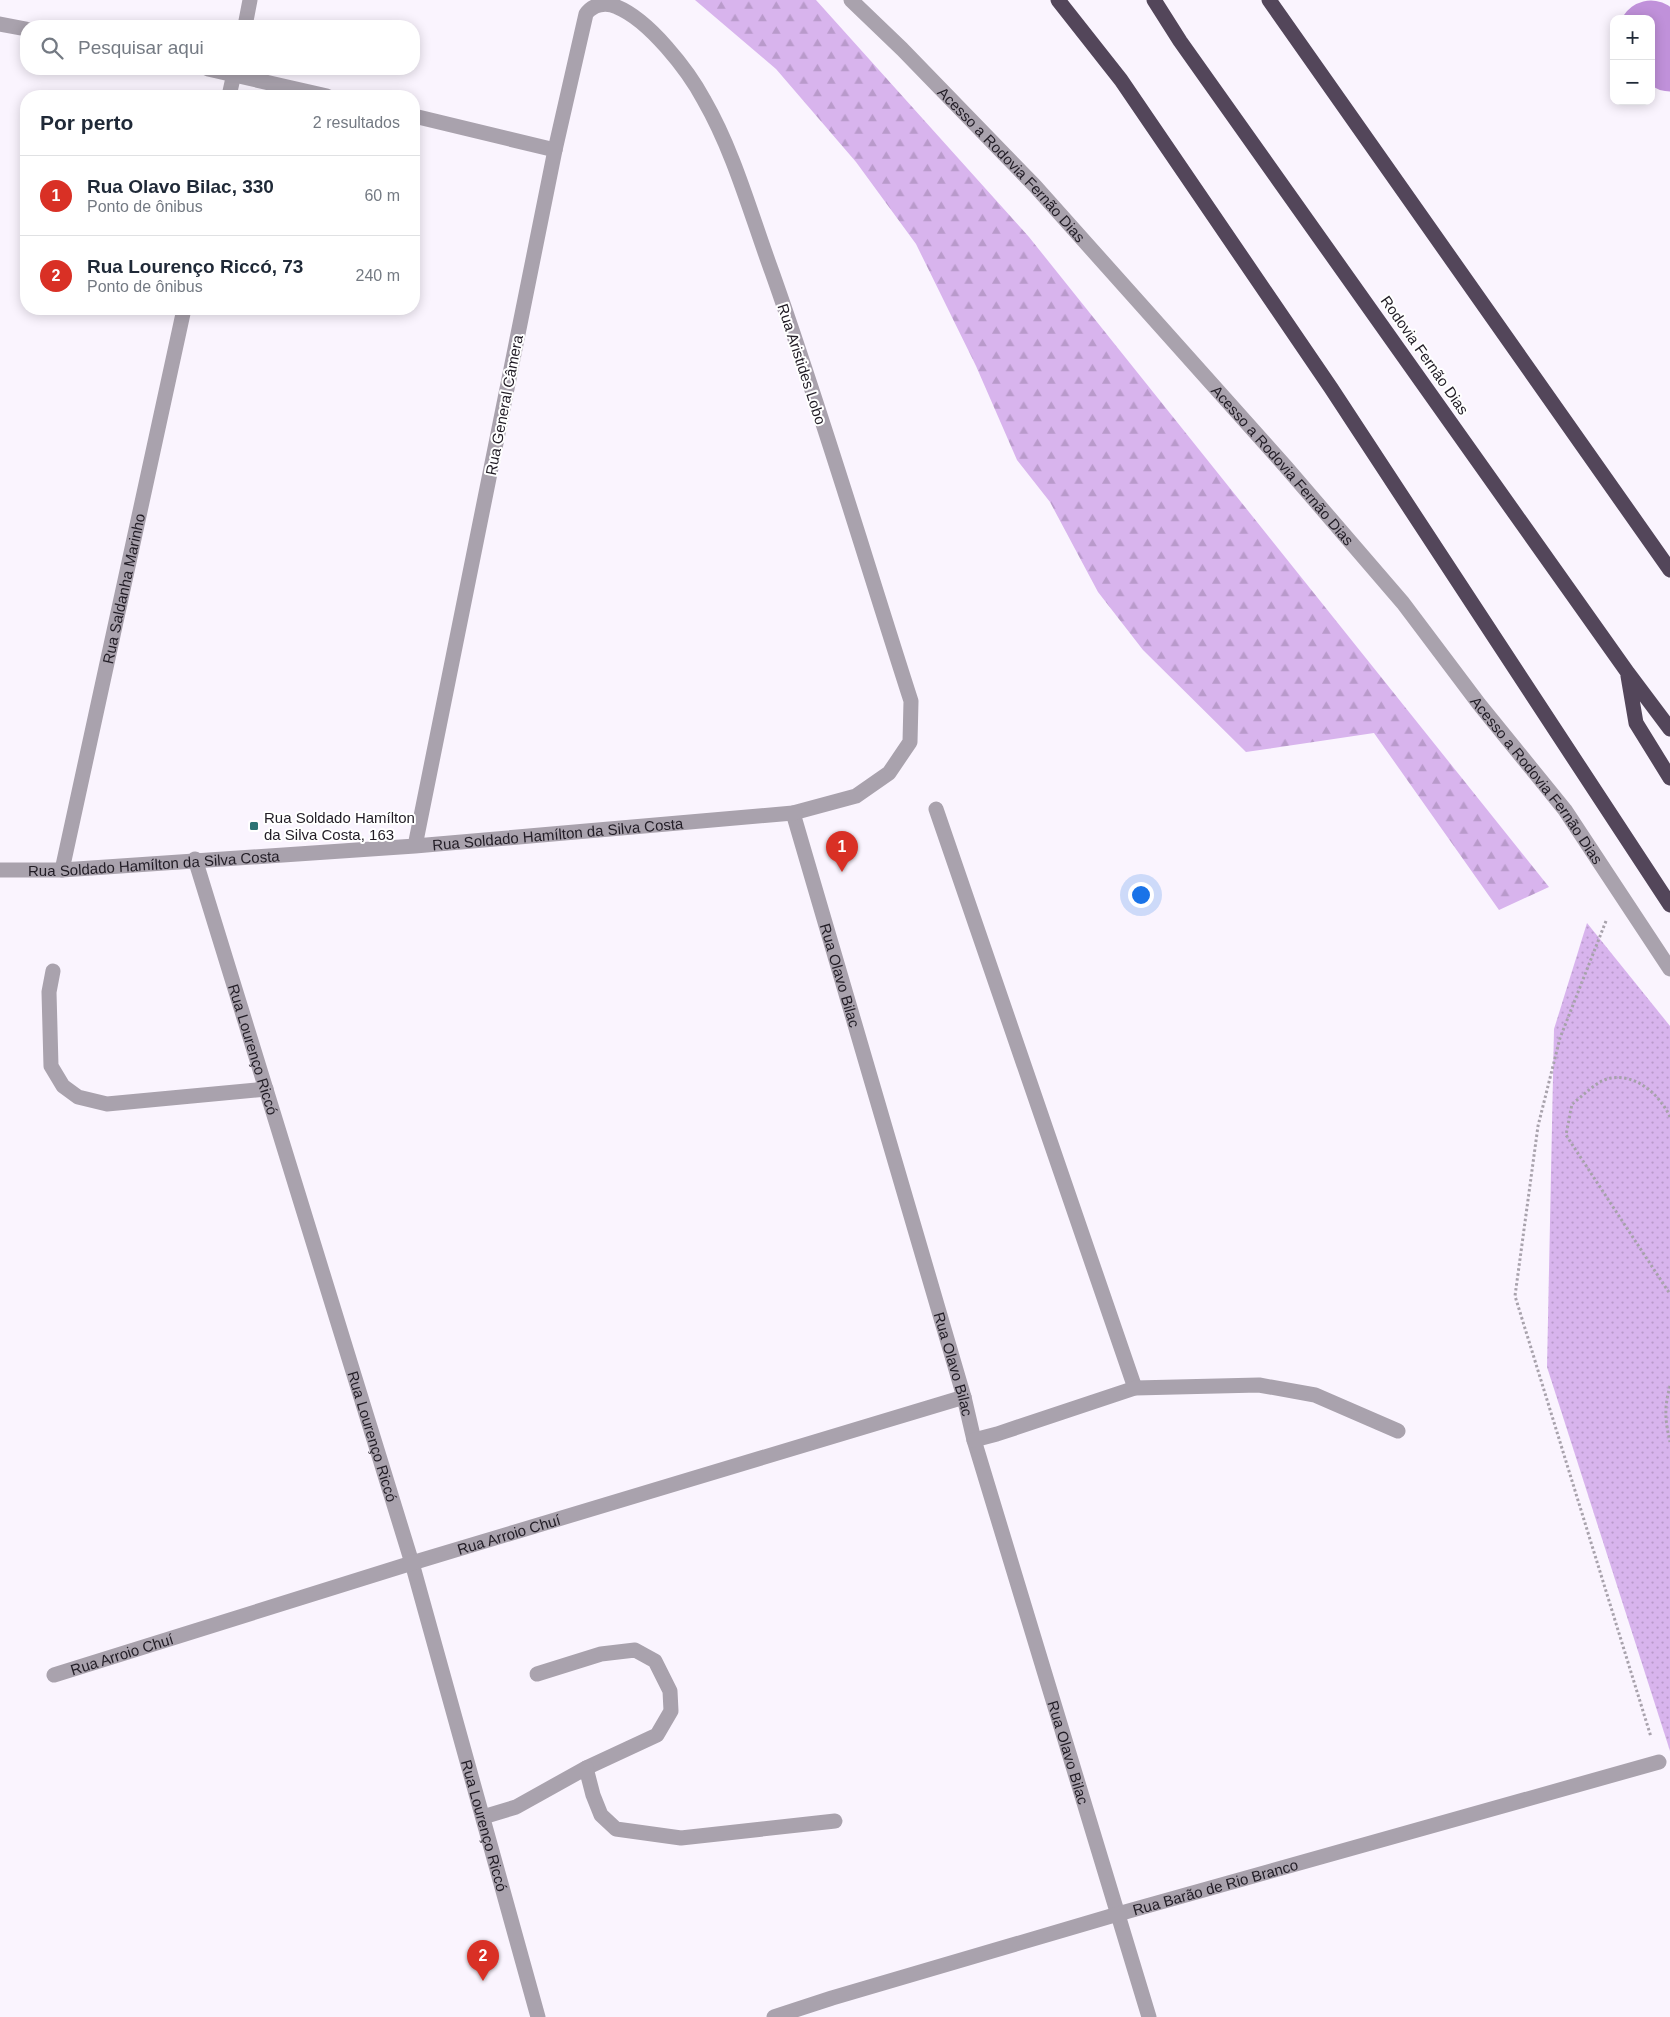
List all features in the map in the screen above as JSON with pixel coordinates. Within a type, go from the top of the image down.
[{"type":"highway","points":[[1058,0],[1120,80],[1331,388],[1670,905]]},
{"type":"highway","name":"Rodovia Fernão Dias","points":[[1154,0],[1180,41],[1670,729]]},
{"type":"highway","points":[[1269,0],[1670,570]]},
{"type":"highway","points":[[1628,672],[1636,722],[1670,778]]},
{"type":"street","points":[[246,20],[250,0]]},
{"type":"street","name":"Acesso a Rodovia Fernão Dias","points":[[851,0],[902,49],[1034,186],[1279,460],[1403,603],[1479,704],[1565,810],[1670,969]]},
{"type":"street","name":"Rua General Câmera","points":[[415,846],[556,150],[586,14],[590,8],[597,5],[612,5],[631,13]]},
{"type":"street","name":"Rua Aristides Lobo","points":[[631,13],[676,57],[704,100],[730,156],[783,303],[911,701],[910,742]]},
{"type":"street","points":[[0,24],[20,28]]},
{"type":"street","points":[[231,90],[234,75]]},
{"type":"street","points":[[246,75],[304,90]]},
{"type":"street","points":[[420,117],[556,150]]},
{"type":"street","name":"Rua Saldanha Marinho","points":[[62,870],[183,315]]},
{"type":"street","name":"Rua Soldado Hamílton da Silva Costa","points":[[0,870],[62,870],[195,859],[415,846],[792,813],[856,796],[889,773],[910,742]]},
{"type":"street","points":[[936,809],[1135,1388]]},
{"type":"street","name":"Rua Olavo Bilac","points":[[792,813],[964,1397],[974,1440],[1149,2017]]},
{"type":"street","name":"Rua Lourenço Riccó","points":[[195,859],[412,1563],[538,2017]]},
{"type":"street","points":[[53,971],[49,992],[51,1066],[64,1086],[78,1097],[106,1104],[266,1089]]},
{"type":"street","points":[[974,1440],[1135,1388],[1259,1385],[1315,1395],[1398,1431]]},
{"type":"street","name":"Rua Arroio Chuí","points":[[54,1675],[412,1563],[964,1397]]},
{"type":"street","points":[[483,1817],[516,1806],[586,1768],[657,1735],[671,1711],[670,1691],[655,1661],[635,1650],[600,1654],[537,1674]]},
{"type":"street","name":"Rua Barão de Rio Branco","points":[[774,2017],[842,1995],[1118,1914],[1659,1762]]},
{"type":"street","points":[[586,1768],[601,1816],[616,1829],[681,1838],[835,1821]]},
{"type":"path","points":[[1618,892],[1560,1038],[1538,1126],[1515,1296],[1659,1762]]},
{"type":"path","points":[[1670,1117],[1666,1107],[1656,1094],[1642,1084],[1627,1079],[1611,1078],[1597,1084],[1572,1104],[1566,1134],[1670,1294]]},
{"type":"path","points":[[1670,1386],[1665,1403],[1665,1419],[1670,1442]]},
{"type":"green space","points":[[695,0],[816,0],[1029,237],[1549,887],[1499,910],[1374,733],[1246,752],[1143,650],[1098,592],[1050,502],[1017,460],[976,366],[916,244],[856,162],[776,69]]},
{"type":"green space","points":[[1587,923],[1670,1026],[1670,1751],[1547,1367],[1554,1029]]},
{"type":"waterway","points":[[1655,38],[1670,59]]},
{"type":"place","name":"Rua Soldado Hamílton da Silva Costa, 163","points":[[254,826]]},
{"type":"place","name":"Rua Olavo Bilac, 330","points":[[842,872]]},
{"type":"place","name":"Rua Lourenço Riccó, 73","points":[[483,1981]]}]
